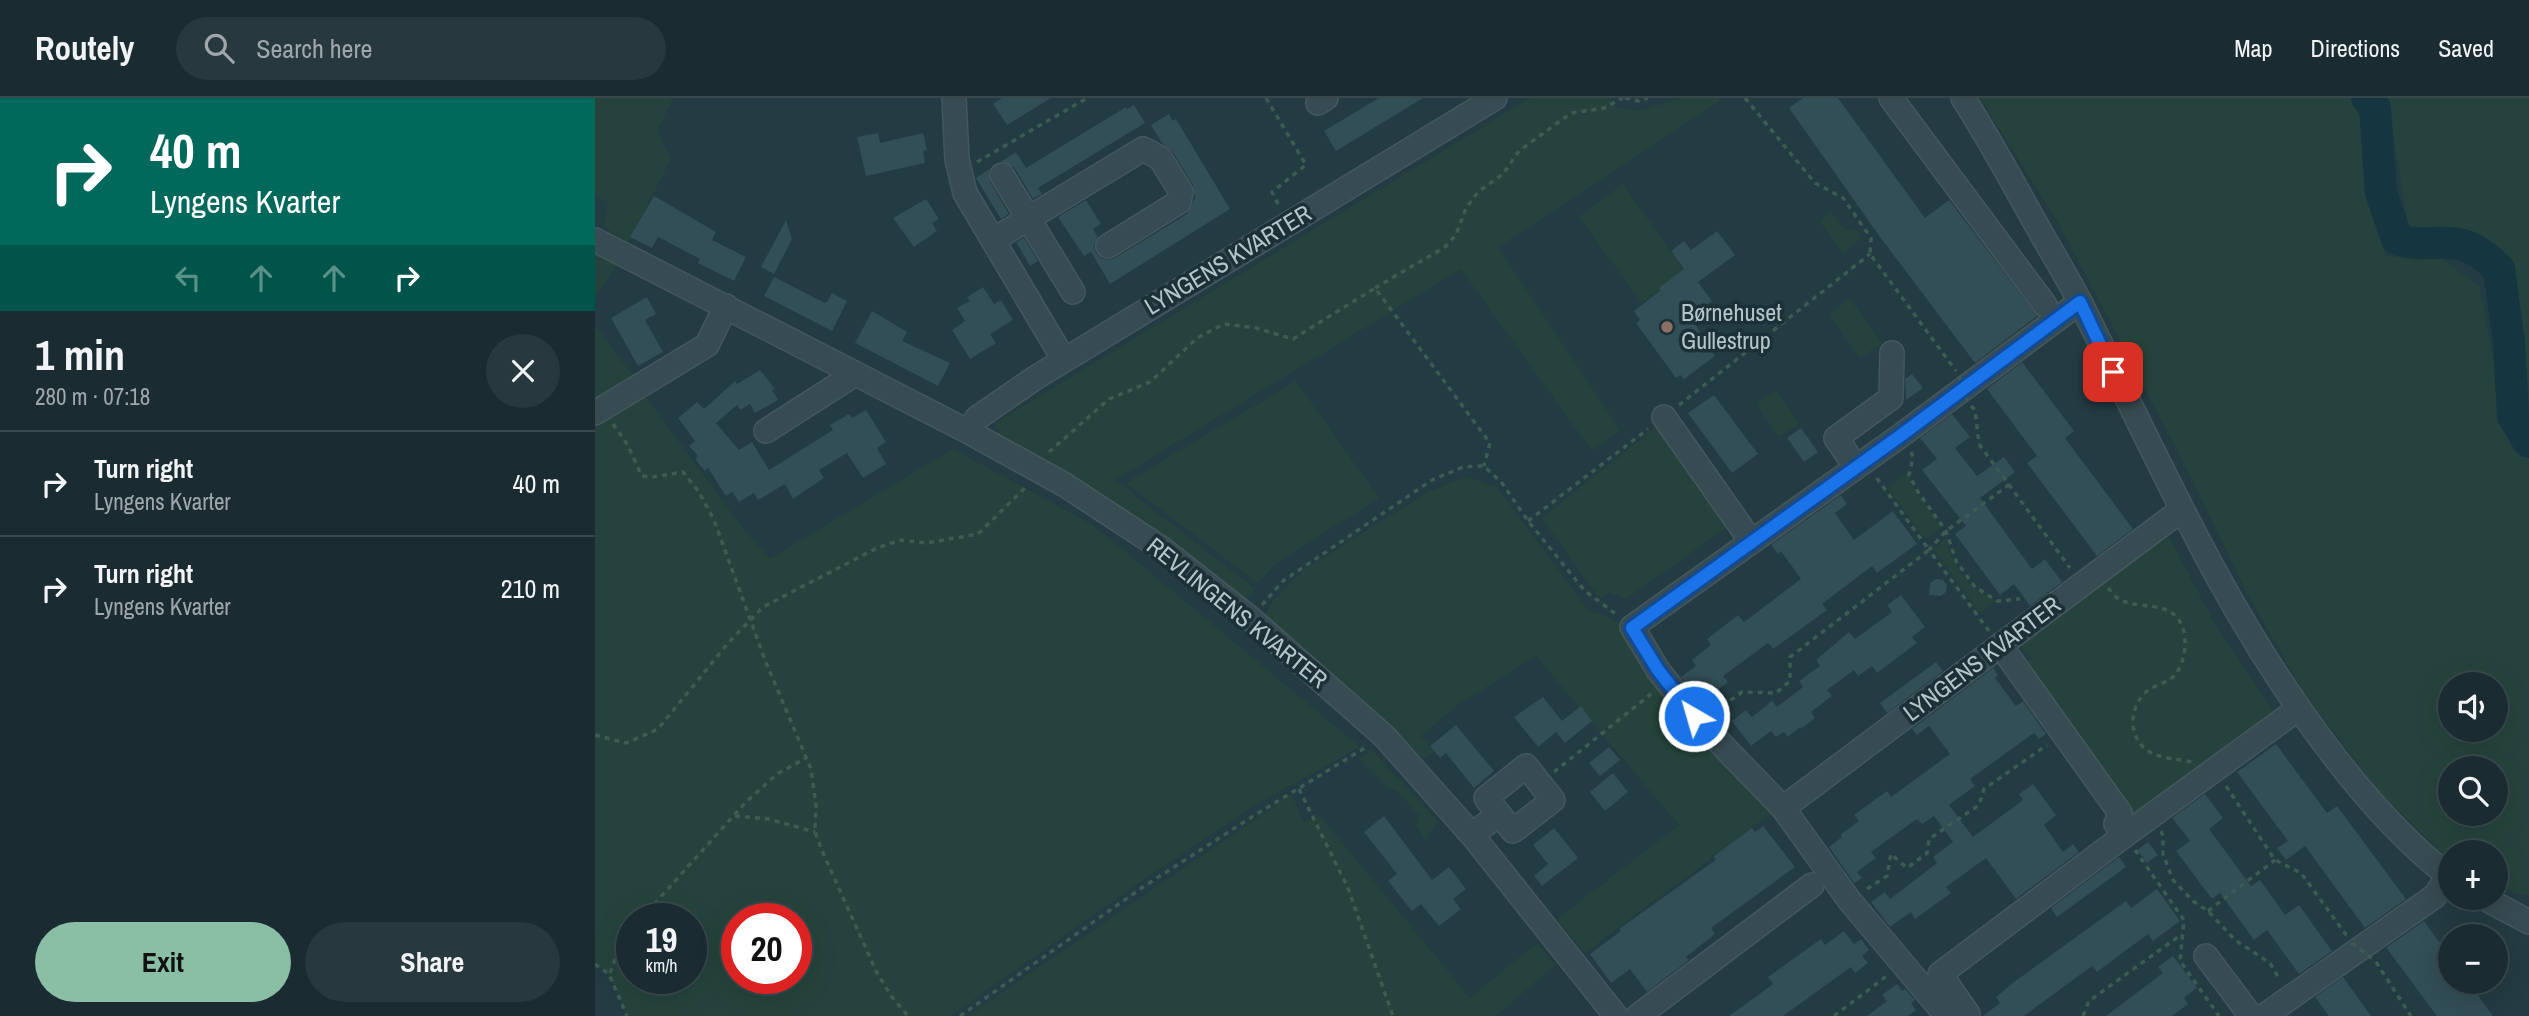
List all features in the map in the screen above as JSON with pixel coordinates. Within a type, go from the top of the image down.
[{"type":"street","points":[[954,98],[957,159],[965,193],[1064,360]]},
{"type":"street","points":[[1891,98],[2046,305]]},
{"type":"street","points":[[1963,98],[1996,149],[2080,302],[2181,511],[2238,615],[2298,709],[2382,816],[2438,866]]},
{"type":"street","name":"LYNGENS KVARTER","points":[[969,432],[977,418],[1064,360],[1489,100]]},
{"type":"street","points":[[993,240],[1143,149],[1160,158],[1181,192],[1179,202],[1108,246]]},
{"type":"street","points":[[1002,175],[1073,292]]},
{"type":"street","name":"REVLINGENS KVARTER","points":[[595,240],[969,432],[1065,485],[1161,548],[1250,618],[1384,736],[1472,835],[1616,1016]]},
{"type":"street","points":[[1965,1010],[1939,1007],[1849,900],[1783,808],[1694,716],[1632,628],[1900,436],[2080,302]]},
{"type":"street","points":[[598,411],[706,345],[726,306]]},
{"type":"street","points":[[1860,464],[1836,438],[1891,398],[1892,353]]},
{"type":"street","points":[[766,431],[855,374]]},
{"type":"street","points":[[1664,417],[1751,541]]},
{"type":"street","name":"LYNGENS KVARTER","points":[[1783,808],[2181,511]]},
{"type":"street","points":[[2000,645],[2120,813],[2116,824],[2125,835]]},
{"type":"street","points":[[1965,1010],[1940,974],[2298,709]]},
{"type":"street","points":[[1526,766],[1553,800],[1513,831],[1499,814],[1486,798],[1526,766]]},
{"type":"street","points":[[1472,835],[1499,814]]},
{"type":"street","points":[[1638,1016],[1812,885]]},
{"type":"street","points":[[2264,1016],[2438,892]]},
{"type":"street","points":[[2506,910],[2529,922]]},
{"type":"street","points":[[2206,956],[2251,1016]]},
{"type":"path","points":[[959,170],[987,158],[1087,98]]},
{"type":"path","points":[[1266,98],[1305,165],[1272,192],[1288,224]]},
{"type":"path","points":[[1375,288],[1445,247],[1456,235],[1467,208],[1478,192],[1503,174],[1519,151],[1571,113],[1604,107],[1624,98],[1639,101],[1649,98]]},
{"type":"path","points":[[1745,98],[1815,183],[1843,198],[1871,239],[1870,254],[1959,376],[1967,400],[1975,410],[1979,444],[2070,568]]},
{"type":"path","points":[[1528,522],[1870,254]]},
{"type":"path","points":[[598,411],[627,444],[642,476],[683,472],[699,492],[714,520],[765,660],[811,769],[817,806],[815,832],[877,973],[892,998],[908,1016]]},
{"type":"path","points":[[1900,436],[1913,457],[1909,475],[1946,531],[1956,561],[1975,587],[1997,601],[2020,599]]},
{"type":"path","points":[[1860,464],[1930,550],[2000,645]]},
{"type":"path","points":[[1250,618],[1283,582],[1431,480],[1463,467],[1484,466],[1502,483],[1528,522],[1584,590],[1632,628]]},
{"type":"path","points":[[1714,737],[1720,708],[1742,692],[1776,693],[1790,681],[1790,657],[1930,550],[1946,531],[2010,484]]},
{"type":"path","points":[[1540,783],[1667,681]]},
{"type":"path","points":[[1849,900],[1887,876],[1891,854],[1907,868],[1927,853],[1929,839],[1979,805],[1984,789],[2063,734]]},
{"type":"path","points":[[960,1016],[1143,887],[1384,736]]},
{"type":"path","points":[[655,903],[734,816],[777,774],[806,758]]},
{"type":"path","points":[[1299,788],[1348,888],[1393,1016]]},
{"type":"path","points":[[2152,815],[2164,836],[2163,854],[2173,880],[2193,901],[2209,911],[2235,940],[2270,963],[2290,996]]},
{"type":"path","points":[[734,816],[769,819],[815,832]]},
{"type":"path","points":[[2125,835],[2185,920],[2181,961],[2219,1016]]},
{"type":"path","points":[[2209,911],[2275,860]]},
{"type":"path","points":[[2083,1016],[2089,1001],[2183,934]]},
{"type":"path","points":[[2353,943],[2374,960],[2411,1016]]},
{"type":"path","points":[[609,974],[616,956]]},
{"type":"path","points":[[595,964],[609,974],[627,1016]]},
{"type":"path","points":[[1834,1016],[1883,977],[1908,969]]},
{"type":"green space","points":[[595,98],[673,98],[657,132],[671,159],[628,243],[604,227],[608,203],[595,195]]},
{"type":"green space","points":[[1530,98],[1611,98],[1616,107],[1638,111],[1682,98],[1718,98],[1720,101],[1498,247],[1620,430],[1592,451],[1461,269],[1115,480],[1255,589],[1246,599],[1102,495],[1000,437],[995,423]]},
{"type":"green space","points":[[1980,98],[2357,98],[2365,109],[2385,256],[2440,258],[2479,286],[2511,448],[2529,458],[2529,896],[2508,889],[2508,840],[2438,840],[2438,848],[2384,798],[2302,690],[2247,593],[2183,461],[2060,226]]},
{"type":"green space","points":[[2382,98],[2529,98],[2529,393],[2511,257],[2471,236],[2409,231],[2388,106]]},
{"type":"green space","points":[[1623,184],[1685,272],[1642,303],[1579,217]]},
{"type":"green space","points":[[1831,212],[1845,230],[1856,229],[1862,238],[1843,253],[1820,222]]},
{"type":"green space","points":[[595,252],[618,263],[595,297]]},
{"type":"green space","points":[[1850,299],[1882,343],[1860,358],[1829,314]]},
{"type":"green space","points":[[595,325],[633,376],[595,403]]},
{"type":"green space","points":[[1296,381],[1379,498],[1278,562],[1257,583],[1126,483]]},
{"type":"green space","points":[[1776,390],[1799,423],[1779,437],[1756,404]]},
{"type":"green space","points":[[645,396],[745,531],[770,559],[953,449],[1093,525],[1360,747],[1262,801],[1152,874],[950,1016],[628,1016],[618,994],[707,994],[707,903],[616,903],[616,990],[610,977],[595,960],[595,420]]},
{"type":"green space","points":[[1662,422],[1727,527],[1626,599],[1609,592],[1600,599],[1542,518]]},
{"type":"green space","points":[[1909,471],[1913,487],[1941,527],[1925,539],[1888,488]]},
{"type":"green space","points":[[1466,477],[1497,487],[1589,611],[1609,617],[1629,630],[1773,812],[1585,953],[1557,919],[1679,825],[1536,656],[1459,704],[1421,736],[1434,752],[1424,759],[1263,617],[1274,600],[1305,569],[1428,492]]},
{"type":"green space","points":[[2169,537],[2217,628],[2276,715],[2130,821],[2019,668],[2032,658],[2018,645],[2159,540],[2161,543]]},
{"type":"green space","points":[[1945,539],[1963,576],[1976,589],[1995,601],[1980,613],[1934,550]]},
{"type":"green space","points":[[1372,750],[1437,821],[1426,841],[1416,825],[1419,816],[1397,790],[1387,787],[1359,758]]},
{"type":"green space","points":[[1292,794],[1303,822],[1321,817],[1470,998],[1537,943],[1555,965],[1496,1016],[968,1016]]},
{"type":"building","points":[[1002,98],[1051,98],[1007,125],[993,104]]},
{"type":"building","points":[[1379,98],[1423,98],[1336,151],[1324,131]]},
{"type":"building","points":[[1803,98],[1838,98],[1925,218],[1949,200],[2037,316],[1975,363],[1880,237],[1789,108]]},
{"type":"building","points":[[1134,105],[1145,123],[1038,188],[1042,194],[1033,199],[1014,167],[1002,161],[1016,152],[1026,168],[1126,107],[1127,109]]},
{"type":"building","points":[[1169,114],[1173,121],[1176,119],[1230,209],[1110,284],[1091,252],[1084,256],[1058,217],[1086,200],[1101,224],[1093,229],[1098,237],[1094,246],[1096,253],[1108,260],[1187,214],[1195,198],[1193,185],[1172,151],[1162,143],[1151,125]]},
{"type":"building","points":[[878,133],[880,143],[923,133],[927,150],[923,151],[925,163],[866,176],[857,137]]},
{"type":"building","points":[[989,169],[990,182],[1009,214],[1001,219],[976,178]]},
{"type":"building","points":[[654,196],[716,232],[712,240],[746,257],[734,281],[698,263],[700,259],[658,237],[652,248],[630,237]]},
{"type":"building","points":[[926,199],[939,219],[932,223],[937,231],[914,247],[893,218]]},
{"type":"building","points":[[786,220],[792,239],[774,274],[761,267]]},
{"type":"building","name":"Børnehuset Gullestrup","points":[[1717,231],[1735,255],[1698,282],[1712,301],[1691,317],[1715,356],[1684,379],[1681,375],[1676,378],[1636,323],[1640,320],[1634,311],[1684,269],[1671,251],[1684,241],[1691,250]]},
{"type":"building","points":[[1024,238],[1038,261],[1030,266],[1016,242]]},
{"type":"building","points":[[774,277],[825,303],[832,293],[847,301],[832,331],[764,296]]},
{"type":"building","points":[[983,287],[994,304],[1001,300],[1013,320],[990,334],[996,343],[970,359],[952,330],[965,321],[957,308],[970,301],[967,297]]},
{"type":"building","points":[[647,297],[656,314],[645,320],[663,352],[638,366],[611,318]]},
{"type":"building","points":[[872,311],[907,332],[902,341],[950,363],[938,386],[855,343]]},
{"type":"building","points":[[2022,362],[2074,431],[2065,438],[2133,529],[2097,556],[2027,463],[2037,456],[1987,389]]},
{"type":"building","points":[[760,370],[775,389],[772,390],[778,400],[755,413],[750,404],[740,410],[737,405],[716,423],[739,450],[752,442],[769,470],[833,430],[830,425],[849,414],[852,418],[866,410],[886,442],[877,448],[886,464],[863,478],[847,453],[819,470],[824,478],[793,499],[785,484],[758,500],[754,493],[739,502],[732,492],[726,496],[708,468],[705,471],[695,459],[698,456],[689,446],[695,441],[678,418],[697,402],[704,409],[735,381],[737,384]]},
{"type":"building","points":[[1912,374],[1923,388],[1906,400],[1905,379]]},
{"type":"building","points":[[1714,395],[1758,454],[1732,473],[1688,413]]},
{"type":"building","points":[[1952,414],[1970,437],[1955,448],[1977,476],[2004,457],[2015,472],[1980,498],[2032,569],[2045,559],[2062,582],[2030,606],[2014,584],[2000,595],[1955,534],[1966,526],[1922,470],[1937,459],[1920,438]]},
{"type":"building","points":[[1801,428],[1818,452],[1804,462],[1787,438]]},
{"type":"building","points":[[1841,495],[1847,504],[1835,513],[1854,540],[1893,511],[1917,544],[1877,573],[1872,566],[1822,604],[1827,610],[1773,649],[1768,643],[1723,676],[1728,682],[1708,697],[1713,703],[1706,708],[1681,677],[1696,666],[1692,660],[1711,645],[1707,639],[1738,615],[1744,622],[1801,579],[1781,551],[1778,554],[1771,545]]},
{"type":"building","points":[[1936,579],[1943,580],[1947,585],[1946,592],[1941,596],[1929,595],[1930,583]]},
{"type":"building","points":[[1901,595],[1925,627],[1912,637],[1917,643],[1877,673],[1872,666],[1858,676],[1854,670],[1827,690],[1832,696],[1811,712],[1815,718],[1801,729],[1800,727],[1788,737],[1784,732],[1776,737],[1771,731],[1751,746],[1732,721],[1746,710],[1752,717],[1772,701],[1777,707],[1803,687],[1799,681],[1820,666],[1816,660],[1849,632],[1855,639],[1892,612],[1887,605]]},
{"type":"building","points":[[1936,662],[1943,671],[1887,713],[1880,703]]},
{"type":"building","points":[[1993,668],[1998,675],[1995,678],[2016,706],[2023,701],[2046,734],[2039,739],[2034,733],[1970,779],[1975,786],[1949,805],[1973,837],[2023,800],[2019,794],[2033,784],[2056,815],[2044,825],[2063,852],[2073,844],[2079,852],[2016,899],[1986,858],[1946,887],[1951,893],[1915,919],[1911,912],[1890,927],[1871,902],[1885,892],[1890,899],[1937,863],[1933,857],[1953,842],[1934,816],[1922,824],[1917,819],[1871,852],[1876,858],[1857,872],[1862,878],[1854,883],[1829,847],[1859,821],[1854,815],[1887,791],[1891,797],[1950,754],[1929,726],[1917,735],[1912,729]]},
{"type":"building","points":[[1543,697],[1562,721],[1581,706],[1592,721],[1565,743],[1556,732],[1538,747],[1514,717]]},
{"type":"building","points":[[1456,725],[1494,771],[1474,788],[1446,753],[1440,758],[1430,746]]},
{"type":"building","points":[[2276,744],[2327,813],[2337,806],[2406,899],[2365,928],[2305,846],[2286,860],[2277,848],[2288,841],[2237,772]]},
{"type":"building","points":[[1609,747],[1620,760],[1600,776],[1589,763]]},
{"type":"building","points":[[1613,773],[1628,792],[1605,811],[1590,792]]},
{"type":"building","points":[[2205,794],[2223,818],[2209,829],[2251,886],[2260,880],[2285,915],[2299,905],[2332,951],[2299,974],[2267,930],[2254,940],[2220,893],[2212,899],[2176,851],[2190,841],[2172,818]]},
{"type":"building","points":[[1384,816],[1432,880],[1449,867],[1466,889],[1453,899],[1461,909],[1439,926],[1421,904],[1412,911],[1388,881],[1397,874],[1364,832]]},
{"type":"building","points":[[1763,826],[1795,867],[1711,928],[1715,934],[1686,957],[1689,960],[1647,992],[1630,969],[1611,983],[1590,954],[1621,931],[1619,929],[1716,860],[1714,856],[1752,828],[1755,832]]},
{"type":"building","points":[[1554,828],[1578,858],[1542,886],[1534,876],[1548,864],[1533,845]]},
{"type":"building","points":[[2148,842],[2158,855],[2147,863],[2137,850]]},
{"type":"building","points":[[2119,857],[2126,867],[2057,917],[2051,908]]},
{"type":"building","points":[[2157,889],[2180,921],[2153,941],[2148,934],[2097,972],[2092,966],[2024,1016],[1983,1016],[2000,1003],[1996,997],[2014,982],[2126,901],[2131,908]]},
{"type":"building","points":[[2424,921],[2438,940],[2438,994],[2477,994],[2493,1016],[2437,1016],[2387,947]]},
{"type":"building","points":[[1844,931],[1854,944],[1861,939],[1869,950],[1862,956],[1868,963],[1855,973],[1851,967],[1783,1016],[1729,1016],[1773,984],[1768,977],[1821,939],[1825,945]]},
{"type":"building","points":[[2173,956],[2197,988],[2184,998],[2188,1004],[2172,1016],[2106,1016],[2163,973],[2158,967]]},
{"type":"building","points":[[2343,977],[2371,1016],[2329,1016],[2315,997]]},
{"type":"building","points":[[1897,984],[1915,1000],[1911,1003],[1916,1010],[1908,1016],[1867,1016],[1887,1001],[1882,995]]},
{"type":"waterway","points":[[2367,98],[2375,108],[2381,193],[2397,239],[2413,243],[2463,245],[2478,252],[2499,269],[2509,343],[2513,416],[2529,442]]},
{"type":"place","name":"Børnehuset Gullestrup","points":[[1667,327]]},
{"type":"route","points":[[1694,716],[1658,670],[1632,628],[1900,436],[2080,302],[2113,372]]}]
